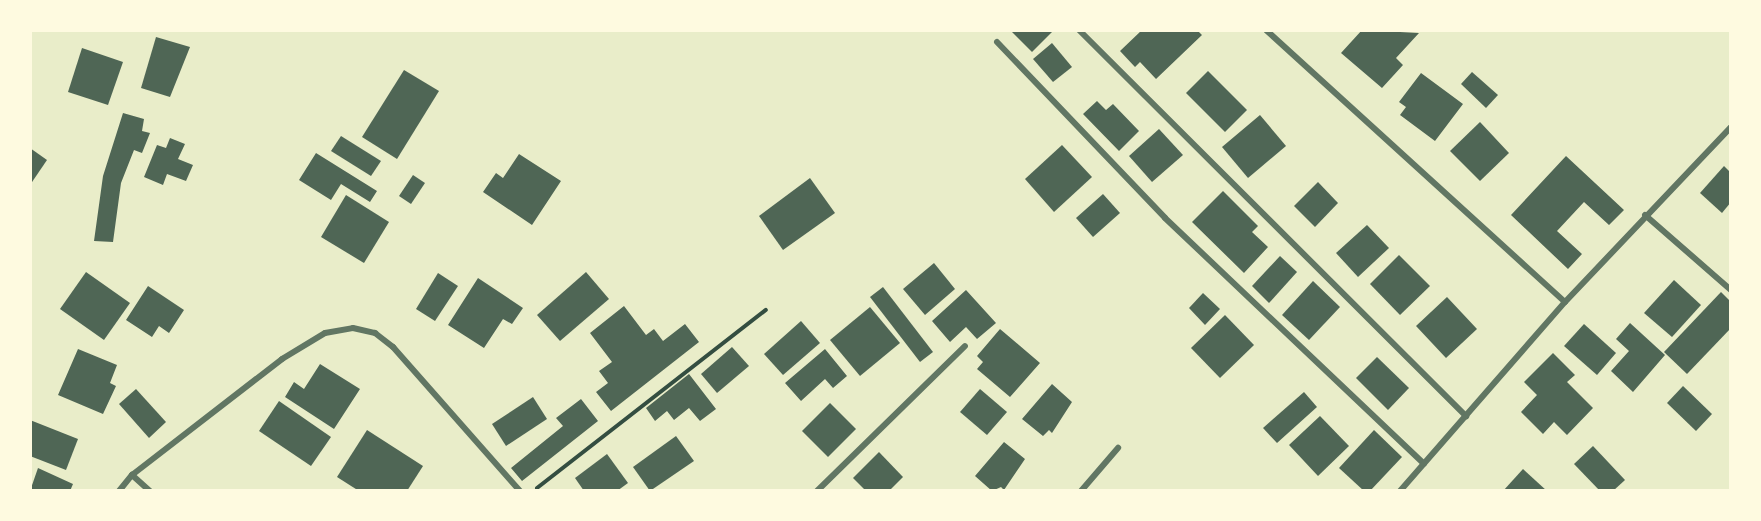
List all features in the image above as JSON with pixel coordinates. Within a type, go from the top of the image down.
[{"type":"street","points":[[1079,30],[1466,416]]},
{"type":"street","points":[[1266,30],[1565,302]]},
{"type":"street","points":[[997,42],[1165,218],[1424,464]]},
{"type":"street","points":[[1400,491],[1565,302],[1645,215],[1731,127]]},
{"type":"street","points":[[1645,215],[1731,290]]},
{"type":"street","points":[[119,491],[132,475],[282,359],[325,333],[364,328],[393,347],[520,491]]},
{"type":"street","points":[[817,491],[966,346]]},
{"type":"street","points":[[1081,491],[1118,448]]},
{"type":"street","points":[[132,475],[150,491]]},
{"type":"path","points":[[532,491],[766,310]]},
{"type":"building","points":[[1010,30],[1054,30],[1032,52]]},
{"type":"building","points":[[1142,30],[1197,30],[1202,35],[1156,79],[1140,62],[1135,67],[1120,51]]},
{"type":"building","points":[[1362,30],[1419,33],[1396,58],[1403,65],[1382,88],[1341,53]]},
{"type":"building","points":[[156,37],[190,47],[170,97],[141,88]]},
{"type":"building","points":[[1052,43],[1072,67],[1053,82],[1033,59]]},
{"type":"building","points":[[82,48],[123,62],[108,105],[68,92]]},
{"type":"building","points":[[404,70],[439,91],[397,159],[362,137]]},
{"type":"building","points":[[1208,71],[1247,110],[1225,132],[1186,93]]},
{"type":"building","points":[[1472,72],[1498,95],[1486,108],[1461,84]]},
{"type":"building","points":[[1421,73],[1463,104],[1435,141],[1400,115],[1406,107],[1399,102]]},
{"type":"building","points":[[1097,101],[1106,110],[1113,104],[1139,131],[1119,151],[1083,114]]},
{"type":"building","points":[[123,113],[144,119],[142,131],[150,133],[142,153],[134,150],[121,183],[113,242],[94,241],[103,176]]},
{"type":"building","points":[[1260,115],[1286,146],[1248,178],[1222,147]]},
{"type":"building","points":[[1480,122],[1509,153],[1480,181],[1450,151]]},
{"type":"building","points":[[1159,129],[1183,155],[1152,182],[1129,156]]},
{"type":"building","points":[[341,136],[381,161],[371,176],[331,151]]},
{"type":"building","points":[[170,138],[185,144],[178,159],[193,165],[186,181],[167,174],[163,185],[144,177],[157,145],[166,148]]},
{"type":"building","points":[[1062,145],[1092,177],[1054,212],[1025,179]]},
{"type":"building","points":[[30,148],[47,160],[30,185]]},
{"type":"building","points":[[316,153],[377,191],[370,202],[341,184],[331,200],[299,180]]},
{"type":"building","points":[[519,154],[561,181],[532,225],[483,192],[496,173],[503,178]]},
{"type":"building","points":[[1566,156],[1624,210],[1609,225],[1584,202],[1557,231],[1582,254],[1568,269],[1511,215]]},
{"type":"building","points":[[1724,166],[1731,173],[1731,202],[1722,213],[1700,193]]},
{"type":"building","points":[[413,175],[425,183],[411,204],[399,196]]},
{"type":"building","points":[[810,178],[835,213],[783,250],[759,216]]},
{"type":"building","points":[[1318,182],[1338,203],[1315,227],[1294,206]]},
{"type":"building","points":[[1223,191],[1258,226],[1252,232],[1268,247],[1244,273],[1192,222]]},
{"type":"building","points":[[1103,194],[1120,213],[1093,237],[1076,218]]},
{"type":"building","points":[[346,195],[389,222],[364,263],[321,237]]},
{"type":"building","points":[[1367,225],[1389,248],[1358,277],[1336,253]]},
{"type":"building","points":[[1399,255],[1430,286],[1400,315],[1370,284]]},
{"type":"building","points":[[1280,256],[1297,272],[1269,303],[1252,286]]},
{"type":"building","points":[[934,263],[955,289],[925,315],[903,289]]},
{"type":"building","points":[[86,272],[130,303],[104,340],[60,309]]},
{"type":"building","points":[[586,272],[609,299],[560,341],[537,315]]},
{"type":"building","points":[[438,273],[458,286],[435,321],[416,309]]},
{"type":"building","points":[[478,278],[523,308],[512,324],[503,319],[484,348],[448,325]]},
{"type":"building","points":[[1674,280],[1701,305],[1672,337],[1644,313]]},
{"type":"building","points":[[1313,281],[1340,307],[1309,340],[1282,315]]},
{"type":"building","points":[[148,286],[184,310],[169,333],[159,326],[152,337],[126,320]]},
{"type":"building","points":[[883,287],[933,352],[920,362],[870,297]]},
{"type":"building","points":[[966,290],[996,323],[977,339],[966,327],[950,342],[932,321]]},
{"type":"building","points":[[1721,292],[1731,302],[1731,328],[1687,374],[1664,352]]},
{"type":"building","points":[[1203,293],[1220,309],[1205,325],[1189,308]]},
{"type":"building","points":[[1447,297],[1477,329],[1446,358],[1416,326]]},
{"type":"building","points":[[624,306],[646,335],[654,329],[663,341],[685,324],[699,342],[611,411],[596,392],[608,383],[599,371],[612,362],[590,333]]},
{"type":"building","points":[[870,307],[900,343],[860,376],[830,340]]},
{"type":"building","points":[[1225,315],[1254,345],[1220,378],[1191,348]]},
{"type":"building","points":[[801,321],[820,343],[783,375],[764,354]]},
{"type":"building","points":[[1630,323],[1665,355],[1633,392],[1611,371],[1629,351],[1616,339]]},
{"type":"building","points":[[1584,324],[1616,353],[1597,375],[1564,346]]},
{"type":"building","points":[[1000,329],[1040,363],[1010,397],[977,369],[983,362],[977,356]]},
{"type":"building","points":[[732,347],[749,366],[717,393],[701,374]]},
{"type":"building","points":[[78,349],[117,365],[110,383],[116,386],[103,414],[58,395]]},
{"type":"building","points":[[825,349],[847,376],[833,388],[825,379],[801,401],[785,383]]},
{"type":"building","points":[[1553,353],[1575,375],[1567,382],[1593,408],[1567,435],[1554,422],[1543,434],[1521,412],[1537,395],[1524,382]]},
{"type":"building","points":[[1377,357],[1409,388],[1388,410],[1356,378]]},
{"type":"building","points":[[320,364],[360,389],[334,429],[285,397],[294,382],[304,389]]},
{"type":"building","points":[[689,374],[716,409],[700,421],[689,408],[674,420],[667,411],[655,421],[646,408]]},
{"type":"building","points":[[1052,384],[1072,402],[1052,433],[1049,430],[1043,436],[1022,419]]},
{"type":"building","points":[[1683,386],[1712,414],[1696,431],[1667,403]]},
{"type":"building","points":[[136,389],[166,422],[149,438],[119,404]]},
{"type":"building","points":[[980,389],[1007,412],[987,435],[960,412]]},
{"type":"building","points":[[1304,392],[1317,407],[1277,443],[1263,428]]},
{"type":"building","points":[[533,397],[547,419],[506,446],[492,424]]},
{"type":"building","points":[[581,399],[598,421],[522,481],[511,468],[563,426],[556,418]]},
{"type":"building","points":[[279,401],[331,437],[311,466],[259,431]]},
{"type":"building","points":[[830,403],[856,429],[828,457],[802,431]]},
{"type":"building","points":[[1320,416],[1349,446],[1318,476],[1289,445]]},
{"type":"building","points":[[30,420],[78,439],[66,470],[30,456]]},
{"type":"building","points":[[367,430],[423,466],[407,491],[359,491],[337,477]]},
{"type":"building","points":[[1374,430],[1402,457],[1370,491],[1364,491],[1339,468]]},
{"type":"building","points":[[676,436],[694,461],[650,491],[633,467]]},
{"type":"building","points":[[1004,442],[1025,459],[1004,490],[1001,487],[992,491],[975,476]]},
{"type":"building","points":[[1593,446],[1625,480],[1613,491],[1600,491],[1574,464]]},
{"type":"building","points":[[879,452],[903,477],[889,491],[866,491],[853,478]]},
{"type":"building","points":[[607,454],[628,483],[617,491],[584,491],[575,478]]},
{"type":"building","points":[[38,468],[73,484],[70,491],[30,491]]},
{"type":"building","points":[[1523,469],[1547,491],[1503,491]]}]
